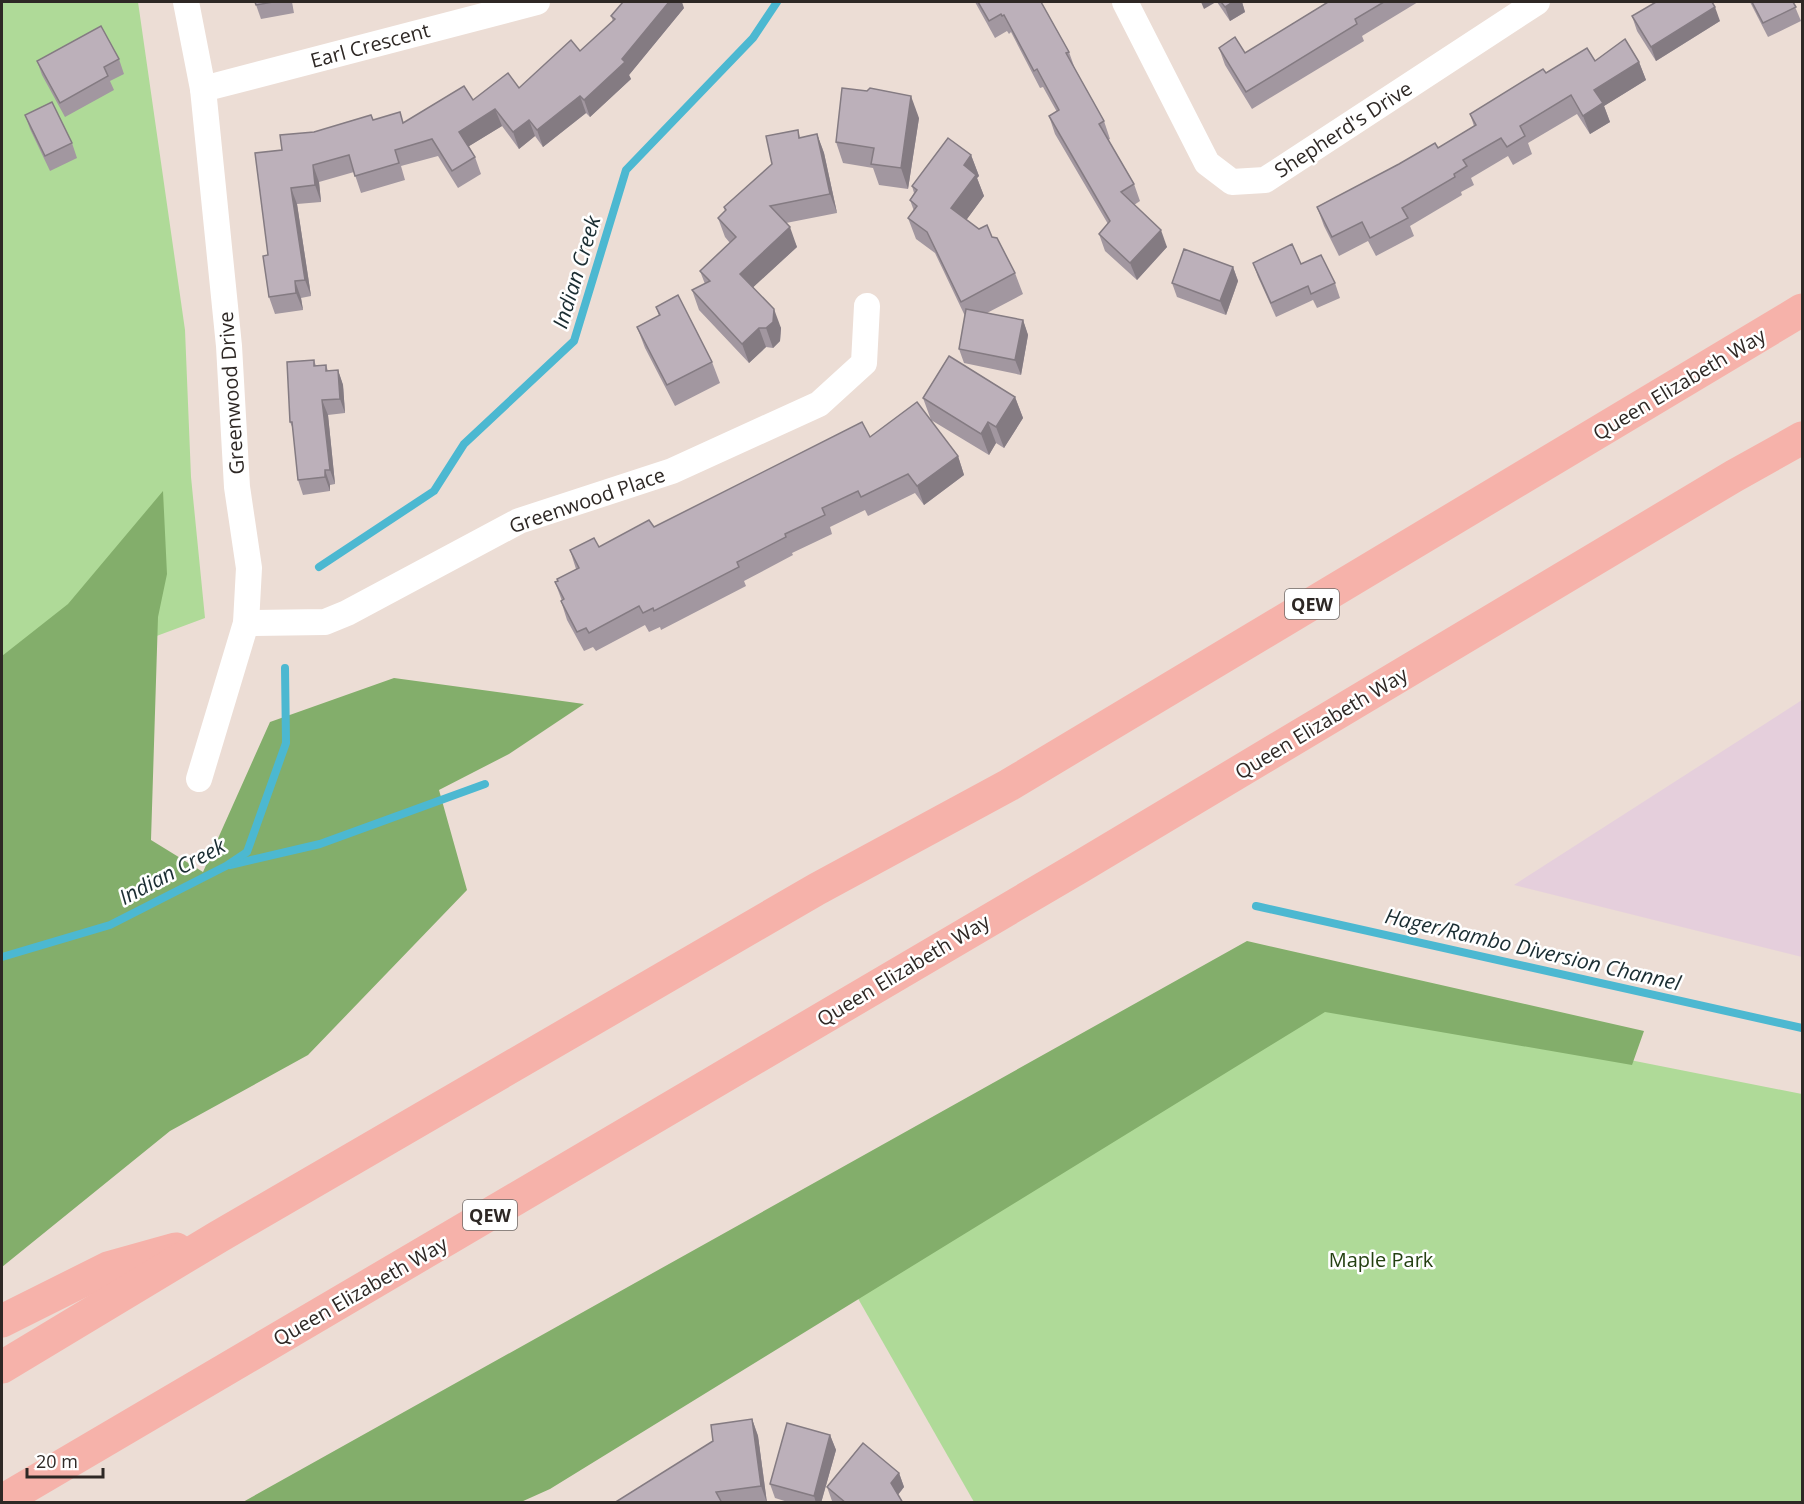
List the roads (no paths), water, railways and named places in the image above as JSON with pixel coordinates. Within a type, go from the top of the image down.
[{"type":"highway","name":"Queen Elizabeth Way","points":[[2,1367],[218,1237],[817,889],[1009,785],[1803,310]]},
{"type":"highway","name":"Queen Elizabeth Way","points":[[2,1501],[1088,862],[1734,476],[1803,438]]},
{"type":"highway","points":[[2,1321],[108,1268],[218,1237]]},
{"type":"street","name":"Greenwood Drive","points":[[186,2],[203,89],[229,346],[237,487],[249,568],[246,622],[199,779]]},
{"type":"street","name":"Earl Crescent","points":[[203,89],[537,2]]},
{"type":"street","name":"Shepherd's Drive","points":[[1125,2],[1207,163],[1232,182],[1265,180],[1537,2]]},
{"type":"street","name":"Greenwood Place","points":[[246,622],[326,622],[519,521],[672,471],[819,404],[864,363],[867,306]]},
{"type":"waterway","name":"Indian Creek","points":[[319,567],[434,491],[464,444],[574,341],[626,170],[753,38],[777,2]]},
{"type":"waterway","name":"Indian Creek","points":[[2,957],[110,925],[226,866],[247,852],[286,743],[285,668]]},
{"type":"waterway","name":"Hager/Rambo Diversion Channel","points":[[230,865],[320,844],[485,784]]},
{"type":"waterway","name":"Hager/Rambo Diversion Channel","points":[[1256,906],[1802,1028]]},
{"type":"park label","name":"Maple Park","points":[[1381,1259]]}]
